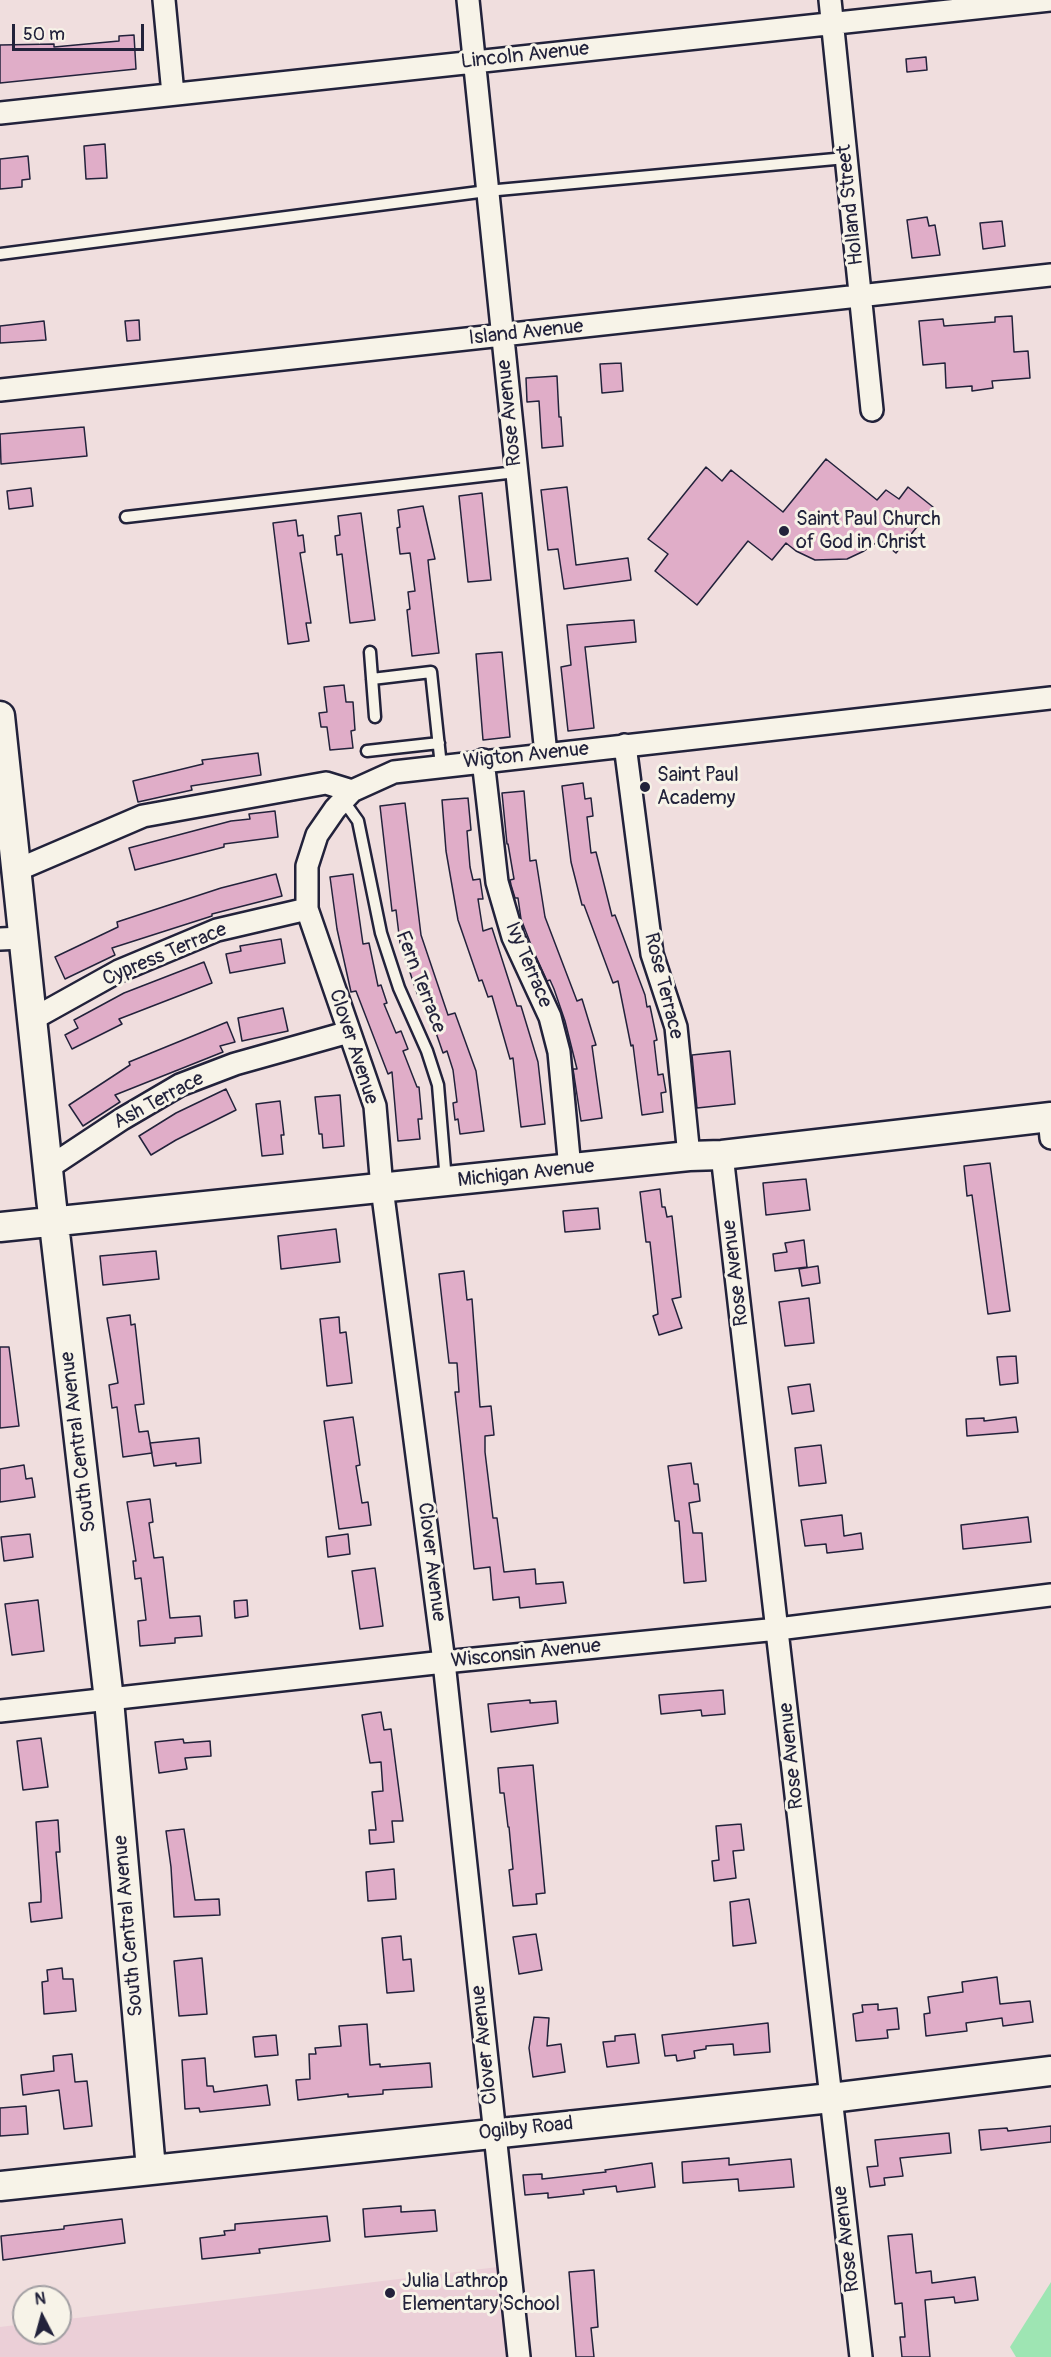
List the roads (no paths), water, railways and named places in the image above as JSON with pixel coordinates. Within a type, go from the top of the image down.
[{"type":"street","points":[[164,0],[173,94]]},
{"type":"street","name":"Rose Avenue","points":[[468,0],[546,754]]},
{"type":"street","name":"Holland Street","points":[[830,0],[872,410]]},
{"type":"street","name":"Lincoln Avenue","points":[[0,113],[1051,0]]},
{"type":"street","name":"Island Avenue","points":[[0,390],[1051,275]]},
{"type":"street","name":"Wigton Avenue","points":[[347,795],[394,772],[483,760],[1051,698]]},
{"type":"street","name":"South Central Avenue","points":[[0,717],[17,870],[11,938],[31,1020],[109,1700],[151,2169]]},
{"type":"street","name":"Rose Terrace","points":[[625,745],[652,954],[676,1027],[688,1156]]},
{"type":"street","name":"Ivy Terrace","points":[[483,760],[497,882],[513,937],[550,1017],[559,1052],[570,1169]]},
{"type":"street","points":[[17,870],[143,816],[326,783],[347,795]]},
{"type":"street","name":"Clover Avenue","points":[[347,795],[316,835],[307,866],[307,909],[375,1106],[382,1188],[444,1662],[519,2357]]},
{"type":"street","name":"Cypress Terrace","points":[[31,1020],[120,971],[217,930],[307,909]]},
{"type":"street","name":"Ash Terrace","points":[[48,1168],[180,1084],[235,1064],[349,1032]]},
{"type":"street","name":"Michigan Avenue","points":[[0,1227],[688,1156],[722,1155],[1050,1124]]},
{"type":"street","name":"Rose Avenue","points":[[722,1155],[861,2357]]},
{"type":"street","name":"Wisconsin Avenue","points":[[0,1711],[444,1662],[778,1629],[1051,1595]]},
{"type":"street","name":"Ogilby Road","points":[[0,2186],[831,2098],[1051,2070]]},
{"type":"lane","points":[[0,254],[487,191],[846,158]]},
{"type":"lane","points":[[126,517],[516,472]]},
{"type":"lane","points":[[370,652],[375,717]]},
{"type":"lane","points":[[372,678],[431,672],[441,766]]},
{"type":"lane","points":[[367,751],[439,743]]},
{"type":"lane","name":"Fern Terrace","points":[[347,795],[358,821],[381,933],[399,988],[427,1051],[438,1085],[446,1182]]},
{"type":"place","name":"Saint Paul Church of God in Christ","points":[[784,531]]},
{"type":"place","name":"Saint Paul Academy","points":[[645,787]]},
{"type":"place","name":"Julia Lathrop Elementary School","points":[[390,2293]]}]
